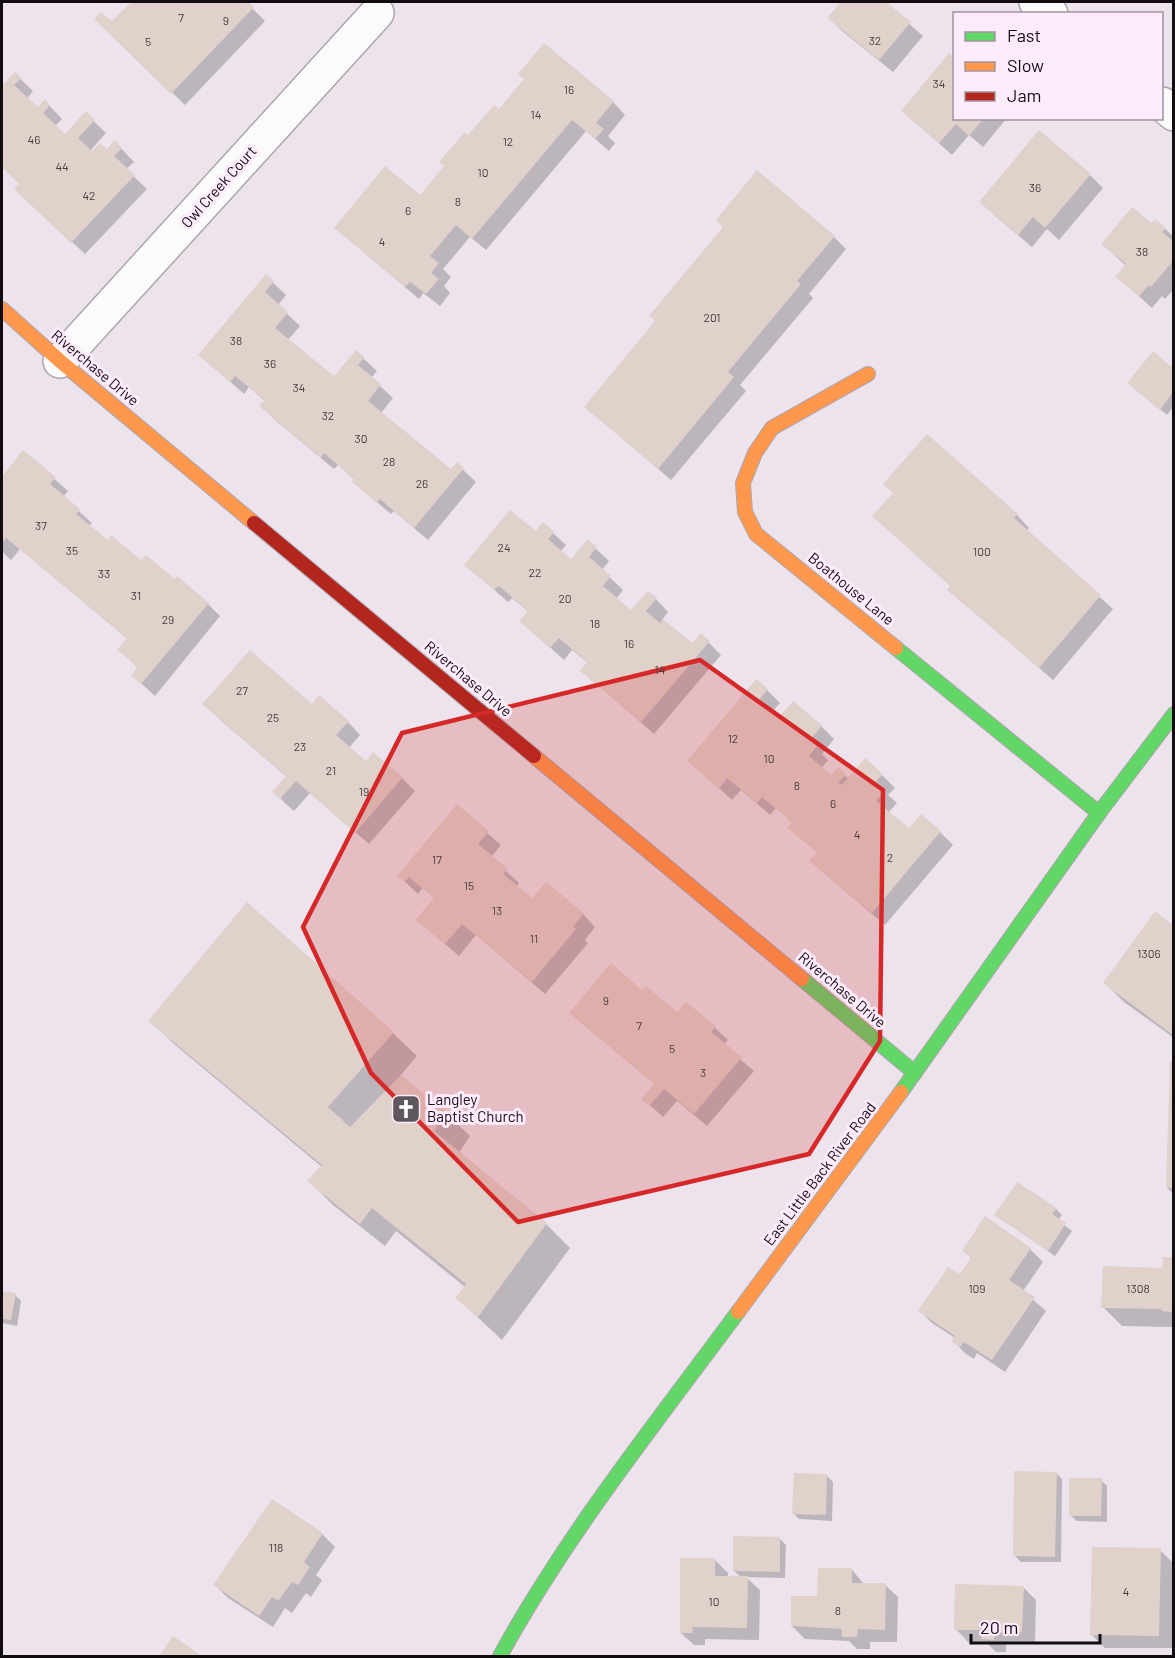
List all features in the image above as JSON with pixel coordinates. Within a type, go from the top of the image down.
[{"type":"street","points":[[1036,2],[1048,12]]},
{"type":"street","name":"Owl Creek Court","points":[[60,361],[377,13]]},
{"type":"street","name":"Riverchase Drive","points":[[2,309],[60,361],[915,1073]]},
{"type":"street","name":"Boathouse Lane","points":[[868,374],[772,428],[755,453],[743,483],[745,512],[756,534],[1099,813]]},
{"type":"street","name":"East Little Back River Road","points":[[500,1656],[528,1605],[602,1495],[915,1073],[1099,813],[1173,714]]},
{"type":"highlighted area","points":[[700,660],[883,790],[880,1041],[809,1154],[518,1222],[371,1073],[303,927],[402,733]]},
{"type":"building","points":[[131,2],[248,2],[254,7],[171,94],[94,19],[101,12],[112,21]]},
{"type":"building","points":[[841,2],[886,2],[911,22],[879,60],[827,18]]},
{"type":"building","points":[[544,43],[614,101],[596,123],[604,129],[595,139],[572,120],[472,239],[456,225],[430,256],[439,263],[431,273],[439,279],[426,294],[410,282],[405,287],[334,228],[385,166],[420,195],[444,166],[439,162],[465,132],[468,135],[494,105],[499,109],[524,79],[518,74]]},
{"type":"building","points":[[949,53],[953,57],[953,120],[982,120],[969,136],[956,124],[939,143],[901,111]]},
{"type":"building","points":[[15,72],[22,78],[14,85],[38,107],[45,99],[50,105],[43,113],[65,134],[86,111],[95,120],[78,138],[92,151],[100,143],[107,149],[115,140],[122,148],[114,156],[135,175],[71,243],[14,189],[19,184],[2,167],[2,86]]},
{"type":"building","points":[[1039,130],[1091,174],[1045,228],[1033,217],[1018,235],[979,202]]},
{"type":"building","points":[[757,170],[835,236],[797,281],[801,284],[728,372],[734,377],[658,469],[584,407],[655,321],[649,316],[723,227],[716,220]]},
{"type":"building","points":[[1132,207],[1151,223],[1155,219],[1166,228],[1162,232],[1173,241],[1173,261],[1151,287],[1149,285],[1139,296],[1115,277],[1126,264],[1101,244]]},
{"type":"building","points":[[266,274],[274,281],[265,292],[288,312],[275,328],[334,376],[356,350],[365,357],[358,365],[381,384],[368,401],[451,469],[457,462],[464,468],[414,528],[380,499],[377,503],[352,482],[354,479],[324,453],[321,458],[259,406],[265,400],[235,376],[230,382],[198,355]]},
{"type":"building","points":[[1153,351],[1173,368],[1173,392],[1160,410],[1127,383]]},
{"type":"building","points":[[927,434],[1018,514],[1014,518],[1101,595],[1039,668],[947,590],[950,586],[872,516],[893,493],[883,484]]},
{"type":"building","points":[[23,450],[56,477],[50,484],[80,509],[76,514],[108,540],[111,535],[141,560],[146,555],[175,579],[177,576],[209,603],[141,684],[131,676],[138,667],[117,650],[127,638],[6,538],[2,543],[2,477]]},
{"type":"building","points":[[510,510],[536,531],[543,522],[548,526],[554,532],[548,539],[571,559],[588,539],[597,547],[589,557],[611,576],[603,586],[631,610],[648,591],[657,598],[646,611],[660,623],[663,619],[692,643],[701,633],[710,641],[641,722],[580,671],[587,662],[559,638],[550,648],[519,621],[528,611],[499,586],[494,590],[464,565]]},
{"type":"building","points":[[250,650],[312,704],[319,695],[349,721],[336,735],[366,761],[373,752],[403,777],[355,833],[296,781],[280,799],[272,792],[286,776],[202,704]]},
{"type":"building","points":[[756,679],[768,689],[759,700],[777,716],[779,717],[793,701],[822,725],[810,740],[817,746],[809,756],[831,775],[838,767],[846,774],[838,783],[842,785],[865,758],[883,774],[876,781],[885,790],[876,801],[909,828],[921,814],[941,831],[872,913],[809,861],[817,852],[787,828],[792,822],[762,797],[757,803],[727,778],[719,789],[687,761]]},
{"type":"building","points":[[457,804],[489,831],[478,844],[508,869],[503,874],[532,898],[546,882],[584,913],[573,927],[576,929],[532,982],[462,924],[445,944],[415,920],[434,898],[409,877],[404,882],[397,876]]},
{"type":"building","name":"Langley Baptist Church","points":[[247,902],[394,1032],[328,1107],[350,1127],[401,1075],[447,1112],[434,1131],[547,1223],[478,1317],[455,1298],[466,1284],[372,1208],[360,1224],[307,1181],[322,1165],[148,1021]]},
{"type":"building","points":[[1155,911],[1173,925],[1173,1035],[1103,983]]},
{"type":"building","points":[[611,963],[642,990],[646,986],[677,1012],[686,1002],[716,1026],[711,1032],[742,1057],[694,1114],[664,1089],[649,1106],[641,1099],[654,1084],[569,1013]]},
{"type":"building","points":[[1170,1062],[1173,1062],[1173,1188],[1166,1188]]},
{"type":"building","points":[[1017,1182],[1057,1208],[1052,1214],[1066,1223],[1048,1251],[994,1215]]},
{"type":"building","points":[[985,1216],[1031,1248],[1009,1280],[1035,1297],[992,1360],[964,1342],[960,1347],[951,1341],[955,1336],[918,1311],[948,1267],[960,1274],[971,1257],[962,1251]]},
{"type":"building","points":[[1163,1257],[1173,1257],[1173,1312],[1161,1311],[1162,1309],[1101,1308],[1103,1266],[1162,1268]]},
{"type":"building","points":[[2,1291],[16,1293],[11,1320],[2,1319]]},
{"type":"building","points":[[1014,1471],[1057,1472],[1055,1557],[1013,1556]]},
{"type":"building","points":[[794,1473],[827,1474],[826,1515],[792,1514]]},
{"type":"building","points":[[1069,1478],[1102,1478],[1101,1516],[1069,1516]]},
{"type":"building","points":[[272,1499],[323,1533],[304,1562],[310,1567],[298,1585],[292,1582],[278,1601],[272,1597],[259,1616],[213,1585]]},
{"type":"building","points":[[733,1536],[780,1537],[780,1572],[733,1571]]},
{"type":"building","points":[[1092,1547],[1161,1548],[1159,1636],[1090,1635]]},
{"type":"building","points":[[680,1558],[715,1558],[715,1576],[748,1576],[747,1628],[692,1627],[693,1633],[680,1633]]},
{"type":"building","points":[[818,1568],[852,1568],[852,1583],[886,1583],[885,1630],[858,1629],[857,1637],[842,1637],[842,1629],[791,1626],[791,1596],[817,1596]]},
{"type":"building","points":[[955,1584],[1024,1586],[1022,1632],[994,1632],[994,1640],[981,1639],[982,1630],[954,1630]]},
{"type":"building","points":[[173,1636],[202,1656],[159,1656]]},
{"type":"traffic: fast","points":[[896,648],[1099,813]]},
{"type":"traffic: fast","points":[[901,1092],[1099,813],[1174,714]]},
{"type":"traffic: fast","points":[[802,979],[915,1073]]},
{"type":"traffic: fast","points":[[500,1656],[583,1523],[738,1312]]},
{"type":"traffic: slow","points":[[2,309],[60,361],[254,523]]},
{"type":"traffic: slow","points":[[868,374],[772,428],[755,453],[743,483],[745,512],[756,534],[896,648]]},
{"type":"traffic: slow","points":[[534,756],[802,979]]},
{"type":"traffic: slow","points":[[738,1312],[901,1092]]},
{"type":"traffic: jam","points":[[254,523],[534,756]]},
{"type":"place","name":"Langley Baptist Church","points":[[406,1109]]}]
